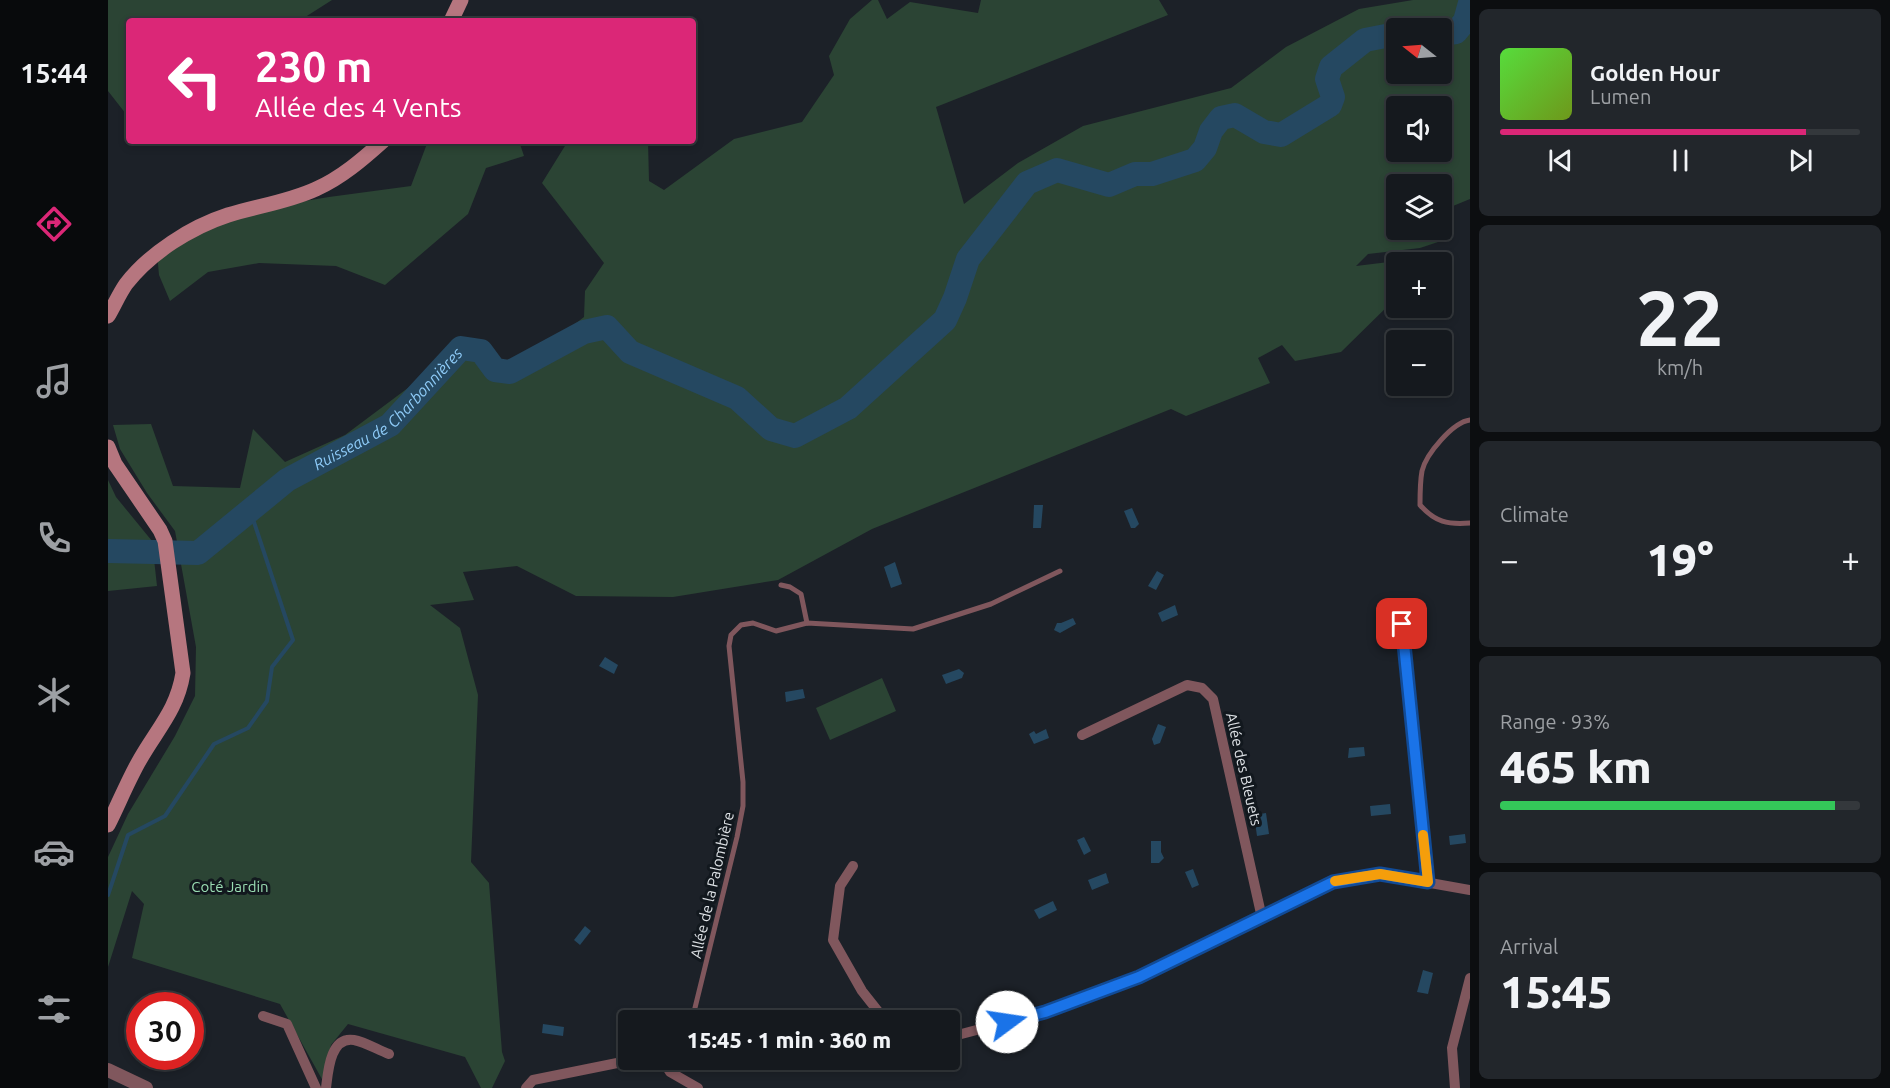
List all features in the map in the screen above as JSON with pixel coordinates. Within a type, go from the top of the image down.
[{"type":"main road","points":[[452,18],[461,0]]},
{"type":"main road","points":[[108,316],[127,284],[157,253],[193,231],[227,216],[277,204],[318,189],[355,166],[380,144]]},
{"type":"main road","points":[[108,447],[116,464],[160,530],[165,542],[183,673],[180,692],[171,712],[138,764],[108,825]]},
{"type":"street","points":[[1402,624],[1428,882]]},
{"type":"street","name":"Allée des Bleuets","points":[[1082,735],[1187,685],[1202,688],[1213,699],[1262,918]]},
{"type":"street","points":[[853,866],[840,886],[833,940],[862,991],[877,1010]]},
{"type":"street","points":[[960,1033],[1045,1012],[1139,977],[1333,882],[1380,874],[1470,890]]},
{"type":"street","points":[[1455,1088],[1452,1048],[1470,978]]},
{"type":"street","points":[[263,1016],[286,1024],[316,1088]]},
{"type":"street","points":[[326,1088],[332,1054],[345,1041],[353,1040],[389,1054]]},
{"type":"street","points":[[526,1088],[533,1080],[618,1063]]},
{"type":"street","points":[[108,1070],[146,1088]]},
{"type":"street","points":[[669,1070],[698,1088]]},
{"type":"lane","points":[[1470,420],[1463,421],[1437,444],[1423,469],[1420,505],[1430,516],[1443,522],[1470,524]]},
{"type":"lane","name":"Allée de la Palombière","points":[[694,1010],[743,806],[743,782],[729,646],[731,635],[741,626],[753,623],[776,632],[807,623],[913,629],[991,604],[1060,571]]},
{"type":"lane","points":[[781,585],[790,587],[801,594],[807,623]]},
{"type":"green space","points":[[108,0],[332,0],[304,18],[126,18],[126,114],[108,91]]},
{"type":"green space","name":"Coté Jardin","points":[[872,0],[878,0],[887,19],[910,2],[978,13],[981,0],[1159,0],[1168,15],[936,107],[964,204],[1018,163],[1083,126],[1231,88],[1286,47],[1359,9],[1413,0],[1470,0],[1470,199],[1453,206],[1452,237],[1452,174],[1386,174],[1386,240],[1444,240],[1420,248],[1368,254],[1356,266],[1386,262],[1386,308],[1341,352],[1295,361],[1282,345],[1258,358],[1270,383],[1186,416],[1171,409],[872,529],[778,580],[673,597],[576,596],[517,566],[463,572],[474,600],[430,605],[460,628],[478,695],[471,862],[489,883],[502,1052],[505,1061],[492,1088],[481,1088],[465,1057],[348,1024],[331,1045],[323,1081],[280,1004],[132,958],[144,904],[132,891],[108,967],[108,857],[128,814],[175,736],[195,696],[196,647],[175,531],[147,493],[120,449],[113,425],[151,424],[173,486],[240,488],[253,429],[285,462],[345,435],[460,349],[492,366],[513,372],[584,317],[585,291],[604,263],[542,183],[566,144],[648,144],[649,181],[664,190],[734,139],[802,122],[834,75],[829,56],[850,19]]},
{"type":"green space","points":[[427,144],[520,144],[524,156],[486,168],[468,214],[385,285],[336,266],[259,263],[208,272],[170,301],[159,275],[157,253],[245,211],[411,186]]},
{"type":"green space","points":[[108,480],[116,497],[152,541],[157,586],[108,591]]},
{"type":"green space","points":[[882,678],[896,711],[830,740],[816,708]]},
{"type":"water","points":[[1034,505],[1043,505],[1041,528],[1033,528]]},
{"type":"water","points":[[1132,508],[1139,524],[1135,528],[1131,528],[1124,511]]},
{"type":"water","points":[[895,562],[902,584],[891,588],[884,567]]},
{"type":"water","points":[[1157,571],[1164,575],[1156,590],[1148,586]]},
{"type":"water","points":[[1175,605],[1178,615],[1162,622],[1158,613]]},
{"type":"water","points":[[1073,618],[1076,624],[1060,633],[1054,630],[1057,623]]},
{"type":"water","points":[[605,657],[618,665],[614,674],[599,666]]},
{"type":"water","points":[[959,669],[964,673],[962,678],[946,684],[942,675]]},
{"type":"water","points":[[803,689],[805,698],[786,702],[785,692]]},
{"type":"water","points":[[1158,724],[1166,727],[1160,743],[1154,745],[1152,739]]},
{"type":"water","points":[[1046,729],[1049,738],[1034,744],[1029,734],[1034,731],[1036,734]]},
{"type":"water","points":[[1364,747],[1365,756],[1348,758],[1349,748]]},
{"type":"water","points":[[1390,804],[1391,814],[1371,816],[1370,806]]},
{"type":"water","points":[[1266,813],[1269,834],[1257,836],[1254,815]]},
{"type":"water","points":[[1465,834],[1466,843],[1450,845],[1449,836]]},
{"type":"water","points":[[1084,837],[1091,851],[1084,855],[1077,840]]},
{"type":"water","points":[[1151,841],[1161,841],[1161,852],[1164,858],[1159,863],[1151,863]]},
{"type":"water","points":[[1193,869],[1199,885],[1192,888],[1185,872]]},
{"type":"water","points":[[1106,873],[1109,883],[1092,890],[1088,880]]},
{"type":"water","points":[[1053,901],[1057,910],[1039,919],[1034,910]]},
{"type":"water","points":[[585,926],[591,931],[580,945],[574,940]]},
{"type":"water","points":[[1423,970],[1433,973],[1428,994],[1417,992]]},
{"type":"water","points":[[543,1024],[564,1027],[563,1036],[542,1033]]},
{"type":"waterway","name":"Ruisseau de Charbonnières","points":[[1452,33],[1456,32],[1465,21],[1470,3]]},
{"type":"waterway","name":"Ruisseau de Charbonnières","points":[[108,551],[198,553],[287,480],[390,425],[461,348],[481,351],[495,370],[510,372],[584,332],[607,327],[630,352],[737,398],[771,429],[795,436],[848,408],[945,320],[968,259],[1027,183],[1057,170],[1109,185],[1135,174],[1152,174],[1195,160],[1205,148],[1211,131],[1221,118],[1235,115],[1264,132],[1281,135],[1330,105],[1333,97],[1327,79],[1331,67],[1365,40],[1386,36]]},
{"type":"waterway","points":[[108,895],[128,835],[165,816],[214,744],[248,728],[267,701],[272,667],[293,640],[250,510]]},
{"type":"slow traffic","points":[[1335,881],[1380,874],[1428,882],[1423,835]]},
{"type":"route","points":[[1007,1022],[1045,1012],[1139,977],[1333,882],[1380,874],[1428,882],[1402,624]]}]
